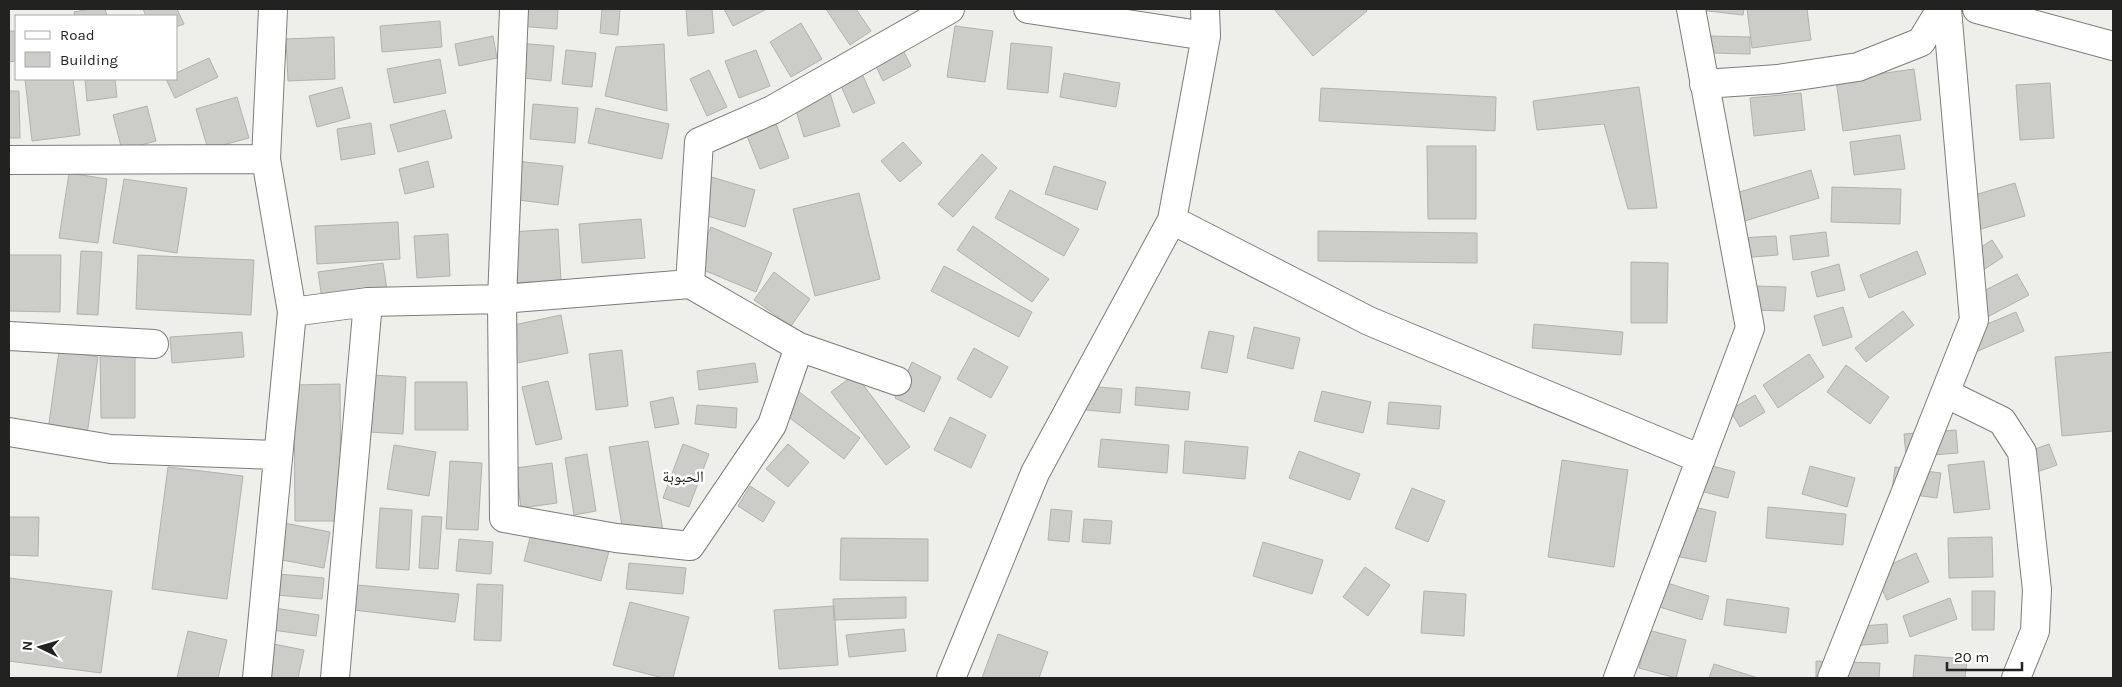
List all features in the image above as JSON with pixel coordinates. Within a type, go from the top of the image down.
[{"type":"street","points":[[257,678],[292,312],[266,159],[273,9]]},
{"type":"street","points":[[514,9],[502,298],[504,518],[616,538],[690,546],[772,425],[799,347]]},
{"type":"street","points":[[690,284],[699,142],[772,110],[950,9]]},
{"type":"street","points":[[1028,9],[1206,36]]},
{"type":"street","points":[[951,678],[1035,473],[1172,220],[1206,36],[1205,9]]},
{"type":"street","points":[[1618,678],[1750,328],[1690,9]]},
{"type":"street","points":[[1704,84],[1778,79],[1858,67],[1921,42],[1941,9]]},
{"type":"street","points":[[1832,678],[1974,320],[1947,9]]},
{"type":"street","points":[[1977,9],[2113,46]]},
{"type":"street","points":[[9,160],[266,159]]},
{"type":"street","points":[[1172,220],[1369,321],[1701,459]]},
{"type":"street","points":[[292,312],[368,302],[502,298],[690,284],[799,347],[897,381]]},
{"type":"street","points":[[335,678],[368,302]]},
{"type":"street","points":[[9,336],[154,344]]},
{"type":"street","points":[[1945,393],[2002,421],[2022,452],[2036,590],[2035,631],[2016,678]]},
{"type":"street","points":[[9,432],[111,449],[278,455]]},
{"type":"building","points":[[105,9],[107,15],[75,15],[74,12]]},
{"type":"building","points":[[143,9],[177,9],[184,24],[178,26],[178,15],[146,15]]},
{"type":"building","points":[[520,9],[558,9],[557,29],[518,26]]},
{"type":"building","points":[[602,9],[620,9],[618,35],[600,33]]},
{"type":"building","points":[[686,9],[712,9],[714,33],[688,36]]},
{"type":"building","points":[[724,9],[767,9],[733,26]]},
{"type":"building","points":[[826,9],[856,9],[871,31],[850,45]]},
{"type":"building","points":[[1274,9],[1365,9],[1367,11],[1313,56]]},
{"type":"building","points":[[1690,9],[1744,9],[1743,15]]},
{"type":"building","points":[[1747,9],[1807,9],[1811,40],[1752,48]]},
{"type":"building","points":[[440,21],[442,47],[382,52],[380,26]]},
{"type":"building","points":[[801,23],[822,59],[791,77],[770,42]]},
{"type":"building","points":[[955,26],[993,31],[985,82],[947,77]]},
{"type":"building","points":[[9,31],[15,31],[15,61],[9,62]]},
{"type":"building","points":[[493,36],[497,58],[459,66],[455,44]]},
{"type":"building","points":[[1711,36],[1750,37],[1750,54],[1711,53]]},
{"type":"building","points":[[334,37],[335,79],[288,81],[286,39]]},
{"type":"building","points":[[517,43],[554,46],[551,81],[514,77]]},
{"type":"building","points":[[1011,43],[1052,47],[1048,93],[1007,89]]},
{"type":"building","points":[[664,44],[667,111],[605,96],[616,47]]},
{"type":"building","points":[[901,46],[911,66],[883,81],[873,60]]},
{"type":"building","points":[[566,50],[596,53],[592,87],[562,84]]},
{"type":"building","points":[[756,50],[770,86],[739,98],[725,61]]},
{"type":"building","points":[[209,58],[218,77],[175,98],[166,80],[178,80],[178,72]]},
{"type":"building","points":[[440,59],[446,93],[394,103],[387,69]]},
{"type":"building","points":[[859,67],[875,103],[853,113],[837,77]]},
{"type":"building","points":[[1914,69],[1921,120],[1843,131],[1836,80]]},
{"type":"building","points":[[709,70],[727,107],[707,116],[690,79]]},
{"type":"building","points":[[1064,73],[1120,83],[1116,107],[1060,97]]},
{"type":"building","points":[[25,80],[73,80],[80,135],[32,141]]},
{"type":"building","points":[[85,80],[115,80],[117,97],[87,101]]},
{"type":"building","points":[[2050,83],[2054,138],[2020,140],[2016,85]]},
{"type":"building","points":[[342,87],[350,118],[317,127],[309,96]]},
{"type":"building","points":[[1639,87],[1657,208],[1628,209],[1604,124],[1537,130],[1533,101]]},
{"type":"building","points":[[1321,88],[1496,97],[1495,131],[1319,121]]},
{"type":"building","points":[[9,91],[19,91],[20,138],[9,138]]},
{"type":"building","points":[[830,93],[840,126],[804,137],[794,104]]},
{"type":"building","points":[[1801,93],[1805,130],[1754,136],[1750,98]]},
{"type":"building","points":[[237,97],[249,138],[208,149],[196,109]]},
{"type":"building","points":[[533,104],[578,108],[575,143],[530,139]]},
{"type":"building","points":[[147,106],[156,141],[122,150],[113,115]]},
{"type":"building","points":[[596,108],[669,124],[662,159],[588,143]]},
{"type":"building","points":[[445,110],[452,138],[398,152],[390,125]]},
{"type":"building","points":[[371,123],[375,154],[341,160],[337,129]]},
{"type":"building","points":[[776,124],[789,158],[760,169],[747,136]]},
{"type":"building","points":[[1900,135],[1905,169],[1854,175],[1850,142]]},
{"type":"building","points":[[903,142],[922,163],[900,182],[881,161]]},
{"type":"building","points":[[1427,146],[1476,146],[1476,219],[1428,219]]},
{"type":"building","points":[[982,154],[997,168],[953,217],[938,204]]},
{"type":"building","points":[[428,161],[434,187],[405,194],[399,169]]},
{"type":"building","points":[[515,161],[563,166],[558,205],[511,199]]},
{"type":"building","points":[[1054,166],[1106,182],[1097,210],[1045,194]]},
{"type":"building","points":[[1811,170],[1819,198],[1729,226],[1720,198]]},
{"type":"building","points":[[69,173],[107,179],[98,243],[59,238]]},
{"type":"building","points":[[708,176],[755,190],[745,227],[697,213]]},
{"type":"building","points":[[124,179],[187,188],[177,253],[113,243]]},
{"type":"building","points":[[2015,183],[2025,216],[1971,232],[1961,199]]},
{"type":"building","points":[[1832,187],[1901,189],[1900,224],[1831,222]]},
{"type":"building","points":[[1010,190],[1079,229],[1064,256],[995,218]]},
{"type":"building","points":[[859,193],[880,279],[815,296],[793,209]]},
{"type":"building","points":[[641,219],[645,258],[582,263],[579,224]]},
{"type":"building","points":[[398,222],[400,259],[317,264],[315,226]]},
{"type":"building","points":[[973,226],[1049,279],[1032,302],[957,250]]},
{"type":"building","points":[[711,227],[772,253],[756,292],[694,266]]},
{"type":"building","points":[[558,229],[561,280],[513,283],[510,232]]},
{"type":"building","points":[[1318,231],[1477,233],[1477,263],[1318,261]]},
{"type":"building","points":[[1826,232],[1829,256],[1793,260],[1790,236]]},
{"type":"building","points":[[448,234],[450,276],[417,278],[414,236]]},
{"type":"building","points":[[1776,236],[1778,255],[1740,258],[1739,238]]},
{"type":"building","points":[[1992,240],[2003,257],[1971,278],[1960,261]]},
{"type":"building","points":[[81,251],[102,252],[98,315],[77,314]]},
{"type":"building","points":[[1917,251],[1926,274],[1869,298],[1860,275]]},
{"type":"building","points":[[9,255],[61,255],[60,312],[9,311]]},
{"type":"building","points":[[138,255],[254,260],[251,315],[136,309]]},
{"type":"building","points":[[1631,262],[1668,263],[1667,323],[1631,323]]},
{"type":"building","points":[[383,263],[388,297],[323,306],[318,272]]},
{"type":"building","points":[[1839,264],[1845,290],[1817,297],[1811,272]]},
{"type":"building","points":[[944,266],[1032,312],[1019,337],[931,291]]},
{"type":"building","points":[[774,272],[810,299],[791,326],[754,300]]},
{"type":"building","points":[[2017,274],[2029,295],[1978,322],[1966,300]]},
{"type":"building","points":[[1756,286],[1786,287],[1784,311],[1755,310]]},
{"type":"building","points":[[1843,307],[1852,337],[1823,346],[1814,316]]},
{"type":"building","points":[[1903,311],[1914,325],[1866,362],[1855,348]]},
{"type":"building","points":[[2016,312],[2024,331],[1969,355],[1961,335]]},
{"type":"building","points":[[561,315],[568,353],[517,363],[509,326]]},
{"type":"building","points":[[1534,324],[1623,332],[1621,355],[1532,348]]},
{"type":"building","points":[[1254,327],[1300,338],[1293,369],[1247,358]]},
{"type":"building","points":[[1209,331],[1234,336],[1227,373],[1201,368]]},
{"type":"building","points":[[242,332],[244,357],[172,363],[170,337]]},
{"type":"building","points":[[135,348],[135,418],[101,418],[100,349]]},
{"type":"building","points":[[974,348],[1008,367],[991,398],[957,379]]},
{"type":"building","points":[[622,350],[628,406],[596,410],[589,354]]},
{"type":"building","points":[[59,351],[98,357],[87,435],[48,430]]},
{"type":"building","points":[[2113,352],[2113,431],[2062,436],[2055,357]]},
{"type":"building","points":[[1809,354],[1824,377],[1778,408],[1763,385]]},
{"type":"building","points":[[912,362],[941,377],[924,412],[895,398]]},
{"type":"building","points":[[755,363],[758,382],[699,390],[697,371]]},
{"type":"building","points":[[1846,365],[1889,397],[1870,424],[1827,392]]},
{"type":"building","points":[[855,374],[910,447],[886,465],[831,392]]},
{"type":"building","points":[[372,375],[406,377],[403,434],[369,432]]},
{"type":"building","points":[[548,381],[562,439],[536,445],[522,387]]},
{"type":"building","points":[[415,382],[467,382],[468,430],[415,430]]},
{"type":"building","points":[[340,384],[341,521],[295,521],[294,385]]},
{"type":"building","points":[[1088,386],[1122,389],[1120,413],[1086,410]]},
{"type":"building","points":[[1136,387],[1190,392],[1188,410],[1135,405]]},
{"type":"building","points":[[798,391],[860,438],[844,459],[782,412]]},
{"type":"building","points":[[1322,391],[1371,402],[1363,433],[1314,421]]},
{"type":"building","points":[[1755,395],[1765,412],[1740,427],[1730,410]]},
{"type":"building","points":[[673,397],[679,424],[655,428],[650,402]]},
{"type":"building","points":[[1389,402],[1441,406],[1439,429],[1387,424]]},
{"type":"building","points":[[697,405],[737,408],[736,428],[695,424]]},
{"type":"building","points":[[950,417],[986,435],[971,468],[934,450]]},
{"type":"building","points":[[1956,430],[1958,453],[1906,457],[1904,434]]},
{"type":"building","points":[[1101,439],[1169,445],[1167,473],[1098,467]]},
{"type":"building","points":[[648,441],[663,531],[624,538],[609,447]]},
{"type":"building","points":[[1185,441],[1248,447],[1245,479],[1183,473]]},
{"type":"building","points":[[683,444],[709,454],[689,507],[663,498]]},
{"type":"building","points":[[788,444],[809,462],[788,487],[766,469]]},
{"type":"building","points":[[2049,444],[2057,465],[2017,479],[2010,458]]},
{"type":"building","points":[[394,445],[436,452],[429,496],[387,489]]},
{"type":"building","points":[[1299,451],[1360,474],[1350,500],[1289,478]]},
{"type":"building","points":[[587,454],[596,511],[574,515],[565,458]]},
{"type":"building","points":[[1562,460],[1628,470],[1614,567],[1548,557]]},
{"type":"building","points":[[1690,460],[1735,472],[1728,498],[1684,487]]},
{"type":"building","points":[[450,461],[482,463],[478,530],[446,529]]},
{"type":"building","points":[[1984,461],[1990,509],[1954,513],[1948,465]]},
{"type":"building","points":[[552,463],[557,503],[521,508],[516,468]]},
{"type":"building","points":[[1810,466],[1855,478],[1847,507],[1802,494]]},
{"type":"building","points":[[168,467],[243,476],[227,599],[152,589]]},
{"type":"building","points":[[1895,467],[1941,473],[1937,498],[1892,492]]},
{"type":"building","points":[[750,486],[775,502],[763,522],[738,506]]},
{"type":"building","points":[[1412,488],[1445,501],[1428,542],[1395,528]]},
{"type":"building","points":[[1672,502],[1716,512],[1706,562],[1660,553]]},
{"type":"building","points":[[1768,507],[1846,514],[1843,545],[1766,538]]},
{"type":"building","points":[[380,508],[412,510],[409,570],[376,568]]},
{"type":"building","points":[[1051,509],[1072,511],[1069,542],[1048,540]]},
{"type":"building","points":[[422,516],[442,517],[438,569],[419,568]]},
{"type":"building","points":[[9,517],[39,517],[38,556],[9,555]]},
{"type":"building","points":[[1084,519],[1112,521],[1110,544],[1082,542]]},
{"type":"building","points":[[279,522],[330,532],[324,568],[272,558]]},
{"type":"building","points":[[532,530],[609,551],[601,581],[524,561]]},
{"type":"building","points":[[1992,537],[1993,577],[1949,578],[1948,538]]},
{"type":"building","points":[[841,538],[928,539],[928,581],[840,580]]},
{"type":"building","points":[[459,539],[493,542],[491,574],[456,571]]},
{"type":"building","points":[[1263,542],[1323,560],[1312,594],[1253,576]]},
{"type":"building","points":[[1916,553],[1929,582],[1887,600],[1874,572]]},
{"type":"building","points":[[629,563],[686,568],[683,594],[626,589]]},
{"type":"building","points":[[1365,567],[1390,585],[1368,616],[1343,597]]},
{"type":"building","points":[[267,573],[324,578],[322,599],[265,594]]},
{"type":"building","points":[[9,578],[112,591],[101,673],[9,661]]},
{"type":"building","points":[[1651,578],[1709,596],[1702,620],[1643,602]]},
{"type":"building","points":[[345,584],[459,594],[455,622],[345,609]]},
{"type":"building","points":[[477,584],[503,585],[501,641],[474,640]]},
{"type":"building","points":[[1424,591],[1466,594],[1464,636],[1421,633]]},
{"type":"building","points":[[1972,591],[1995,591],[1994,630],[1972,630]]},
{"type":"building","points":[[906,597],[906,618],[834,620],[833,599]]},
{"type":"building","points":[[1950,598],[1957,619],[1910,637],[1903,616]]},
{"type":"building","points":[[1727,599],[1789,608],[1786,633],[1724,625]]},
{"type":"building","points":[[630,602],[689,617],[673,678],[663,678],[613,665]]},
{"type":"building","points":[[834,606],[838,665],[779,669],[774,610]]},
{"type":"building","points":[[268,607],[319,615],[316,636],[265,629]]},
{"type":"building","points":[[1887,624],[1888,643],[1851,646],[1850,627]]},
{"type":"building","points":[[904,629],[906,651],[849,657],[846,635]]},
{"type":"building","points":[[1648,630],[1686,640],[1676,678],[1639,668]]},
{"type":"building","points":[[188,631],[227,640],[218,678],[177,678]]},
{"type":"building","points":[[998,634],[1048,652],[1039,678],[982,678]]},
{"type":"building","points":[[268,643],[304,650],[298,678],[261,678]]},
{"type":"building","points":[[1915,655],[1967,659],[1965,678],[1913,678]]},
{"type":"building","points":[[1816,661],[1880,663],[1879,678],[1816,678]]},
{"type":"building","points":[[1714,664],[1758,678],[1709,678]]},
{"type":"district","name":"الحبوبة","points":[[683,476]]}]
